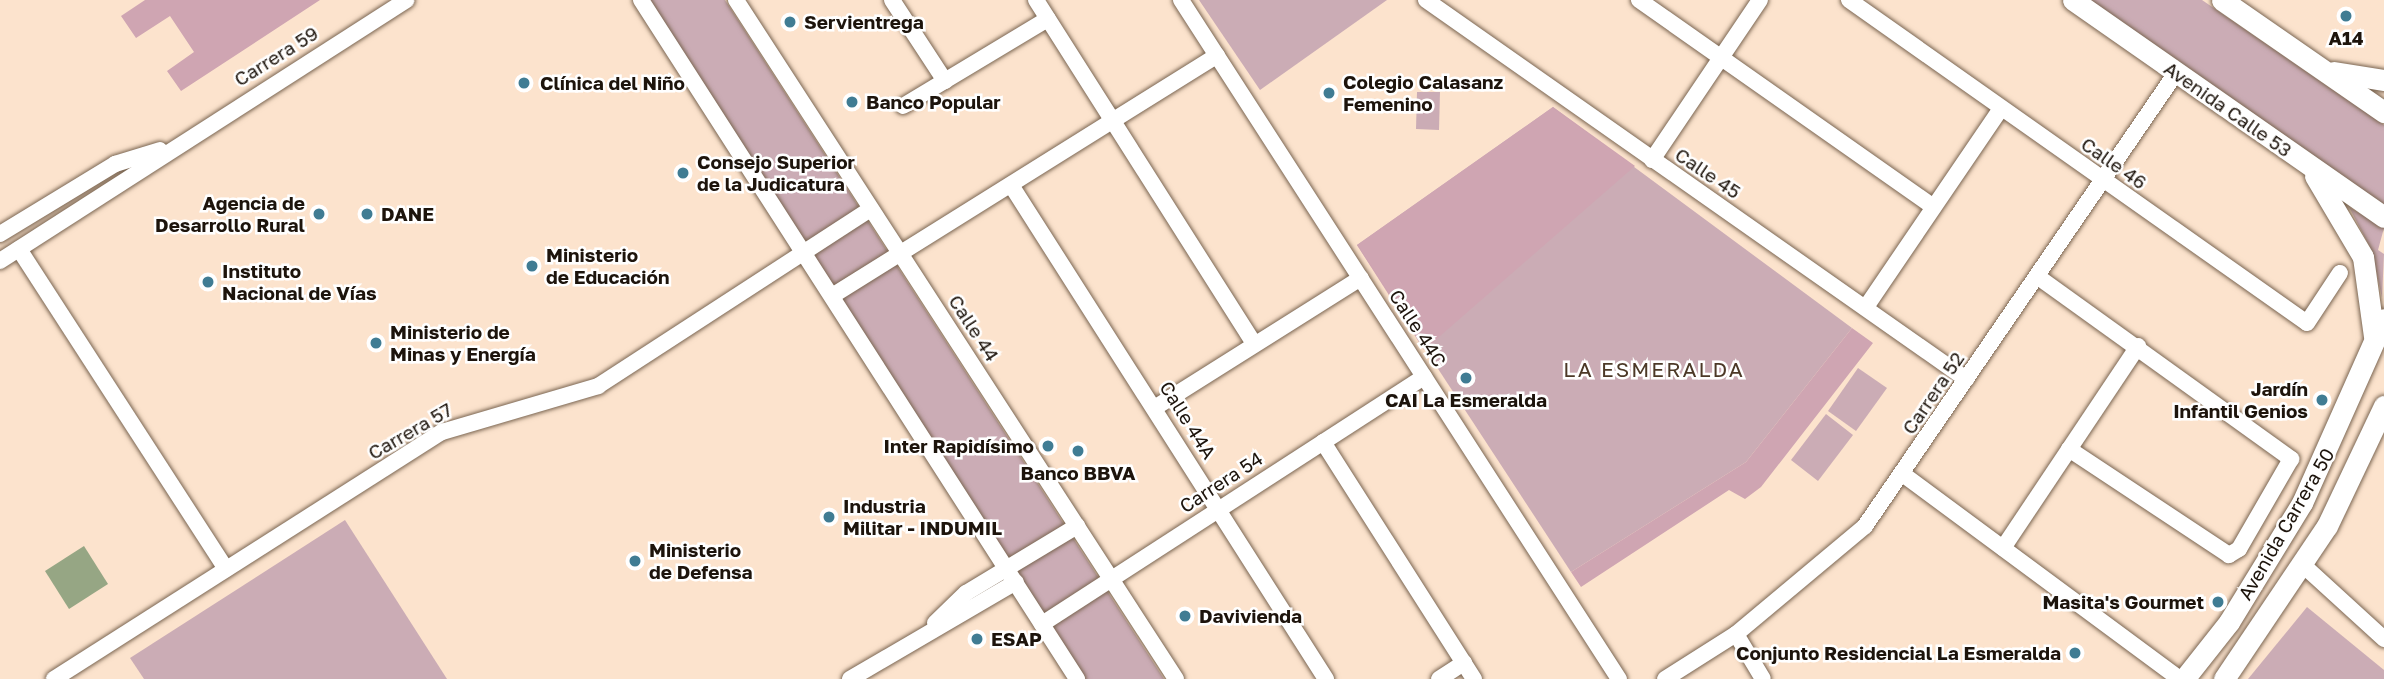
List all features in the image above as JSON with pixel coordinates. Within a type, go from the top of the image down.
[{"type":"main road","name":"Avenida Calle 53","points":[[2073,0],[2384,217]]},
{"type":"main road","points":[[2222,0],[2384,112]]},
{"type":"main road","points":[[2321,68],[2384,80]]},
{"type":"main road","points":[[2306,163],[2363,257],[2374,345]]},
{"type":"main road","name":"Avenida Carrera 50","points":[[2182,679],[2229,622],[2302,503],[2384,319]]},
{"type":"main road","name":"Avenida Carrera 50","points":[[2224,679],[2303,565],[2383,410]]},
{"type":"street","name":"Carrera 59","points":[[0,261],[169,148],[406,0]]},
{"type":"street","points":[[641,0],[1077,679]]},
{"type":"street","name":"Calle 44","points":[[736,0],[1176,679]]},
{"type":"street","points":[[892,0],[945,81]]},
{"type":"street","points":[[1036,0],[1254,344]]},
{"type":"street","name":"Calle 44C","points":[[1181,0],[1619,679]]},
{"type":"street","name":"Calle 45","points":[[1426,0],[1966,379]]},
{"type":"street","points":[[1639,0],[1933,207]]},
{"type":"street","points":[[1652,160],[1760,0]]},
{"type":"street","name":"Calle 46","points":[[1849,0],[2000,110],[2307,323],[2340,273]]},
{"type":"street","points":[[903,106],[1048,19]]},
{"type":"street","points":[[832,296],[1217,55]]},
{"type":"street","name":"Carrera 52","points":[[1665,679],[1736,634],[1840,551],[1904,475],[1966,379],[2176,73]]},
{"type":"street","points":[[1866,307],[2000,110]]},
{"type":"street","name":"Carrera 59","points":[[0,234],[128,157],[169,148]]},
{"type":"street","name":"Calle 44A","points":[[1011,185],[1156,407],[1326,679]]},
{"type":"street","name":"Carrera 57","points":[[54,679],[442,432],[598,386],[871,209]]},
{"type":"street","points":[[19,249],[226,569]]},
{"type":"street","points":[[2038,277],[2138,346],[2291,459],[2239,549],[2229,555],[2069,449]]},
{"type":"street","points":[[1156,407],[1360,278]]},
{"type":"street","points":[[2003,548],[2138,346]]},
{"type":"street","name":"Carrera 54","points":[[1042,624],[1424,376]]},
{"type":"street","points":[[1322,442],[1475,679]]},
{"type":"street","points":[[1904,475],[2182,679]]},
{"type":"street","points":[[850,679],[930,629],[966,593],[1011,575],[1077,526]]},
{"type":"street","points":[[2303,565],[2384,639]]},
{"type":"street","points":[[1736,634],[1763,679]]},
{"type":"street","points":[[1439,679],[1464,663]]},
{"type":"shaded area","points":[[145,0],[320,0],[181,91],[167,71],[194,52],[170,16],[136,38],[121,16]]},
{"type":"shaded area","points":[[650,0],[725,0],[1164,679],[1085,679]]},
{"type":"shaded area","points":[[1199,0],[1387,0],[1260,90]]},
{"type":"shaded area","points":[[2088,0],[2202,0],[2384,125],[2384,207]]},
{"type":"shaded area","points":[[1417,92],[1440,92],[1439,130],[1416,129]]},
{"type":"shaded area","points":[[1553,107],[1852,328],[1746,462],[1571,572],[1357,245]]},
{"type":"shaded area","points":[[1553,107],[1635,166],[1424,350],[1357,245]]},
{"type":"shaded area","points":[[2349,207],[2384,228],[2378,250],[2384,254],[2382,298],[2372,251]]},
{"type":"shaded area","points":[[1852,328],[1873,343],[1761,487],[1745,499],[1729,490],[1581,587],[1571,572],[1746,462]]},
{"type":"shaded area","points":[[1858,368],[1887,388],[1856,431],[1828,411]]},
{"type":"shaded area","points":[[1826,414],[1853,435],[1818,481],[1791,460]]},
{"type":"shaded area","points":[[345,520],[447,679],[144,679],[130,658]]},
{"type":"shaded area","points":[[84,546],[108,584],[69,609],[45,571]]},
{"type":"shaded area","points":[[2307,607],[2384,670],[2384,679],[2248,679]]},
{"type":"place","name":"A14","points":[[2346,16]]},
{"type":"place","name":"Servientrega","points":[[790,22]]},
{"type":"place","name":"Clínica del Niño","points":[[524,83]]},
{"type":"place","name":"Colegio Calasanz Femenino","points":[[1329,93]]},
{"type":"place","name":"Banco Popular","points":[[852,102]]},
{"type":"place","name":"Consejo Superior de la Judicatura","points":[[683,173]]},
{"type":"place","name":"Agencia de Desarrollo Rural","points":[[319,214]]},
{"type":"place","name":"DANE","points":[[367,214]]},
{"type":"place","name":"Ministerio de Educación","points":[[532,266]]},
{"type":"place","name":"Instituto Nacional de Vías","points":[[208,282]]},
{"type":"place","name":"Ministerio de Minas y Energía","points":[[376,343]]},
{"type":"place","name":"CAI La Esmeralda","points":[[1466,378]]},
{"type":"place","name":"Jardín Infantil Genios","points":[[2322,400]]},
{"type":"place","name":"Inter Rapidísimo","points":[[1048,446]]},
{"type":"place","name":"Banco BBVA","points":[[1078,451]]},
{"type":"place","name":"Industria Militar - INDUMIL","points":[[829,517]]},
{"type":"place","name":"Ministerio de Defensa","points":[[635,561]]},
{"type":"place","name":"Masita's Gourmet","points":[[2218,602]]},
{"type":"place","name":"Davivienda","points":[[1185,616]]},
{"type":"place","name":"ESAP","points":[[977,639]]},
{"type":"place","name":"Conjunto Residencial La Esmeralda","points":[[2075,653]]},
{"type":"district","name":"LA ESMERALDA","points":[[1654,369]]}]
